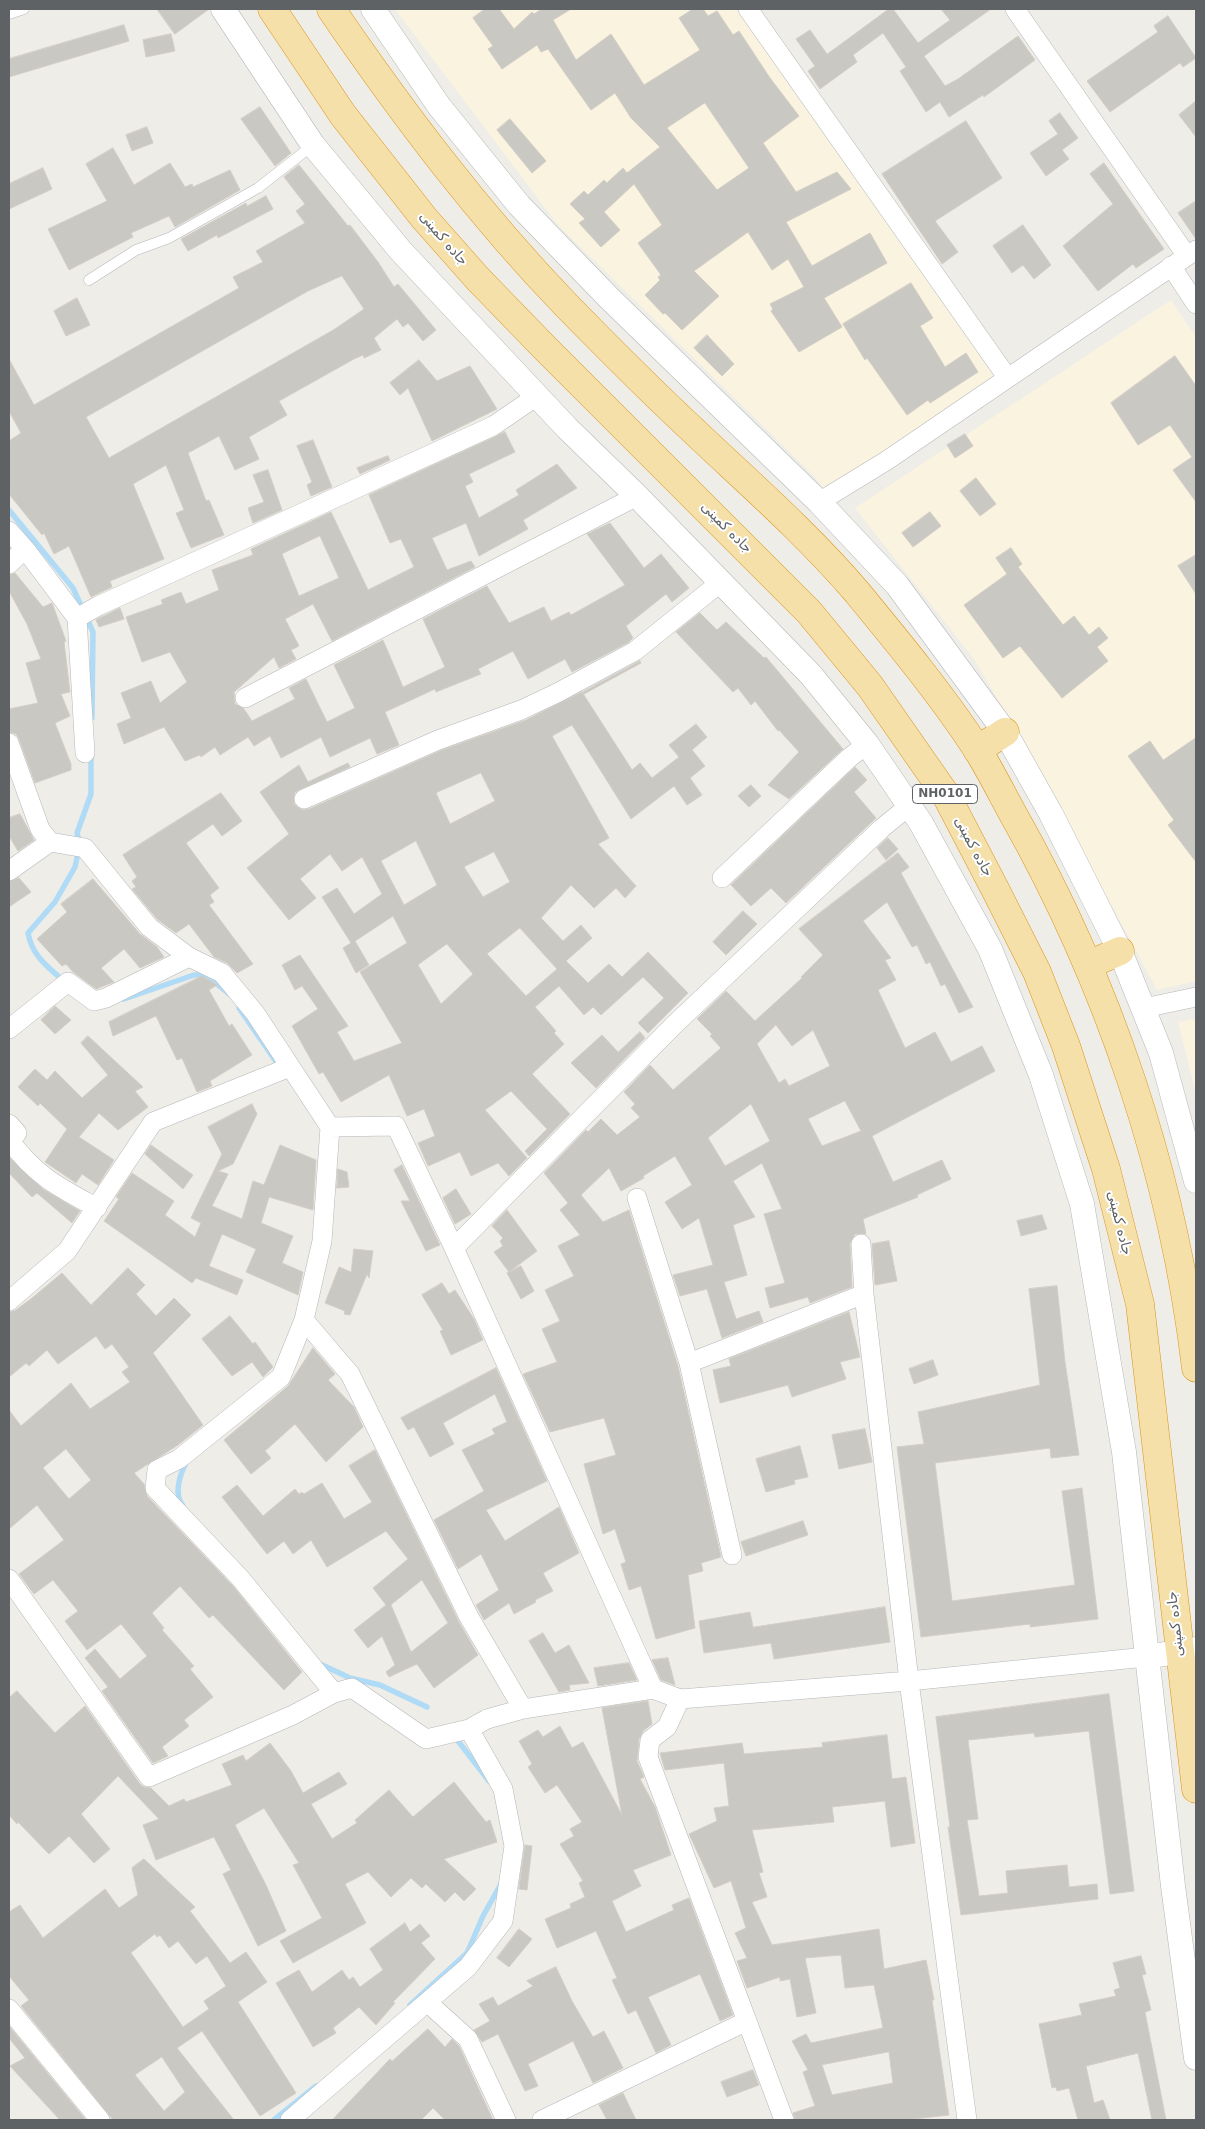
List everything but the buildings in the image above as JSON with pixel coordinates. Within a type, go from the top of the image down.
[{"type":"highway","name":"جاده کمپنی","points":[[272,9],[343,115],[424,218],[478,279],[544,347],[809,612],[870,686],[946,795],[1037,972],[1066,1046],[1106,1169],[1140,1304],[1188,1651],[1196,1790]]},
{"type":"highway","name":"NH0101","points":[[331,9],[399,108],[477,207],[566,305],[682,420],[776,508],[853,588],[923,674],[978,750],[1046,872],[1088,965],[1119,1044],[1163,1183],[1191,1328],[1196,1368]]},
{"type":"highway","points":[[978,750],[1005,732]]},
{"type":"highway","points":[[1088,965],[1120,951]]},
{"type":"street","points":[[223,9],[313,145],[400,250],[537,396],[810,674],[867,744],[921,823],[990,949],[1041,1075],[1082,1204],[1124,1452],[1146,1657],[1196,2058]]},
{"type":"street","points":[[373,9],[439,106],[519,205],[609,298],[819,502],[898,585],[1005,732],[1051,814],[1120,951],[1161,1053],[1196,1181]]},
{"type":"street","points":[[748,9],[1007,377]]},
{"type":"street","points":[[819,502],[886,461],[1192,253],[1015,9]]},
{"type":"street","points":[[1171,266],[1196,304]]},
{"type":"street","points":[[77,618],[98,606],[493,426],[537,396]]},
{"type":"street","points":[[245,698],[637,496]]},
{"type":"street","points":[[9,531],[25,549],[77,618],[85,753]]},
{"type":"street","points":[[9,564],[25,549]]},
{"type":"street","points":[[304,799],[438,740],[521,710],[557,692],[635,651],[721,582]]},
{"type":"street","points":[[9,743],[40,829],[50,842],[85,848],[148,927],[189,958],[222,973],[255,1014],[330,1127],[322,1241],[304,1320],[281,1377],[179,1460],[157,1470],[155,1488],[241,1579],[334,1693]]},
{"type":"street","points":[[722,878],[849,758],[867,744]]},
{"type":"street","points":[[454,1248],[674,1025],[882,828],[909,806]]},
{"type":"street","points":[[9,871],[50,842]]},
{"type":"street","points":[[9,1029],[52,997],[68,982],[94,1001],[106,998],[189,958]]},
{"type":"street","points":[[1144,1008],[1196,997]]},
{"type":"street","points":[[9,1301],[67,1251],[153,1122],[290,1068]]},
{"type":"street","points":[[9,1124],[17,1133],[10,1141],[35,1170],[48,1181],[97,1208]]},
{"type":"street","points":[[330,1127],[396,1126],[454,1248],[653,1688]]},
{"type":"street","points":[[637,1198],[689,1363],[732,1554]]},
{"type":"street","points":[[861,1244],[864,1294],[910,1681],[966,2120]]},
{"type":"street","points":[[689,1363],[864,1294]]},
{"type":"street","points":[[304,1320],[350,1374],[469,1617],[523,1709]]},
{"type":"street","points":[[9,1579],[149,1777],[292,1715],[334,1693],[352,1688],[426,1739],[469,1729],[487,1719],[523,1709],[653,1688],[680,1700],[910,1681],[1188,1651]]},
{"type":"street","points":[[680,1700],[667,1727],[650,1740],[648,1757],[784,2120]]},
{"type":"street","points":[[290,2120],[468,1967],[503,1921],[514,1846],[503,1789],[469,1729]]},
{"type":"street","points":[[427,2002],[468,2039],[506,2120]]},
{"type":"street","points":[[9,2008],[100,2120]]},
{"type":"street","points":[[542,2120],[747,2021]]},
{"type":"lane","points":[[9,14],[24,9]]},
{"type":"lane","points":[[89,280],[136,250],[169,238],[258,188],[313,145]]},
{"type":"shaded area","points":[[395,9],[739,9],[1001,386],[827,496],[816,478],[558,225]]},
{"type":"shaded area","points":[[1171,300],[1196,337],[1196,981],[1157,990],[1042,776],[974,659],[855,508]]},
{"type":"shaded area","points":[[1196,1019],[1196,1095],[1178,1022]]},
{"type":"waterway","points":[[9,510],[73,588],[93,632],[92,718]]},
{"type":"waterway","points":[[65,982],[37,955],[28,933],[55,902],[75,867],[80,844],[77,833],[91,794],[91,752]]},
{"type":"waterway","points":[[124,999],[194,975],[206,975],[229,994]]},
{"type":"waterway","points":[[239,1008],[279,1066]]},
{"type":"waterway","points":[[183,1506],[178,1496],[178,1490],[180,1478],[187,1461]]},
{"type":"waterway","points":[[318,1663],[350,1678],[380,1685],[427,1707]]},
{"type":"waterway","points":[[458,1741],[489,1781]]},
{"type":"waterway","points":[[410,2005],[467,1953],[483,1916],[502,1882]]},
{"type":"waterway","points":[[274,2120],[316,2086]]}]
